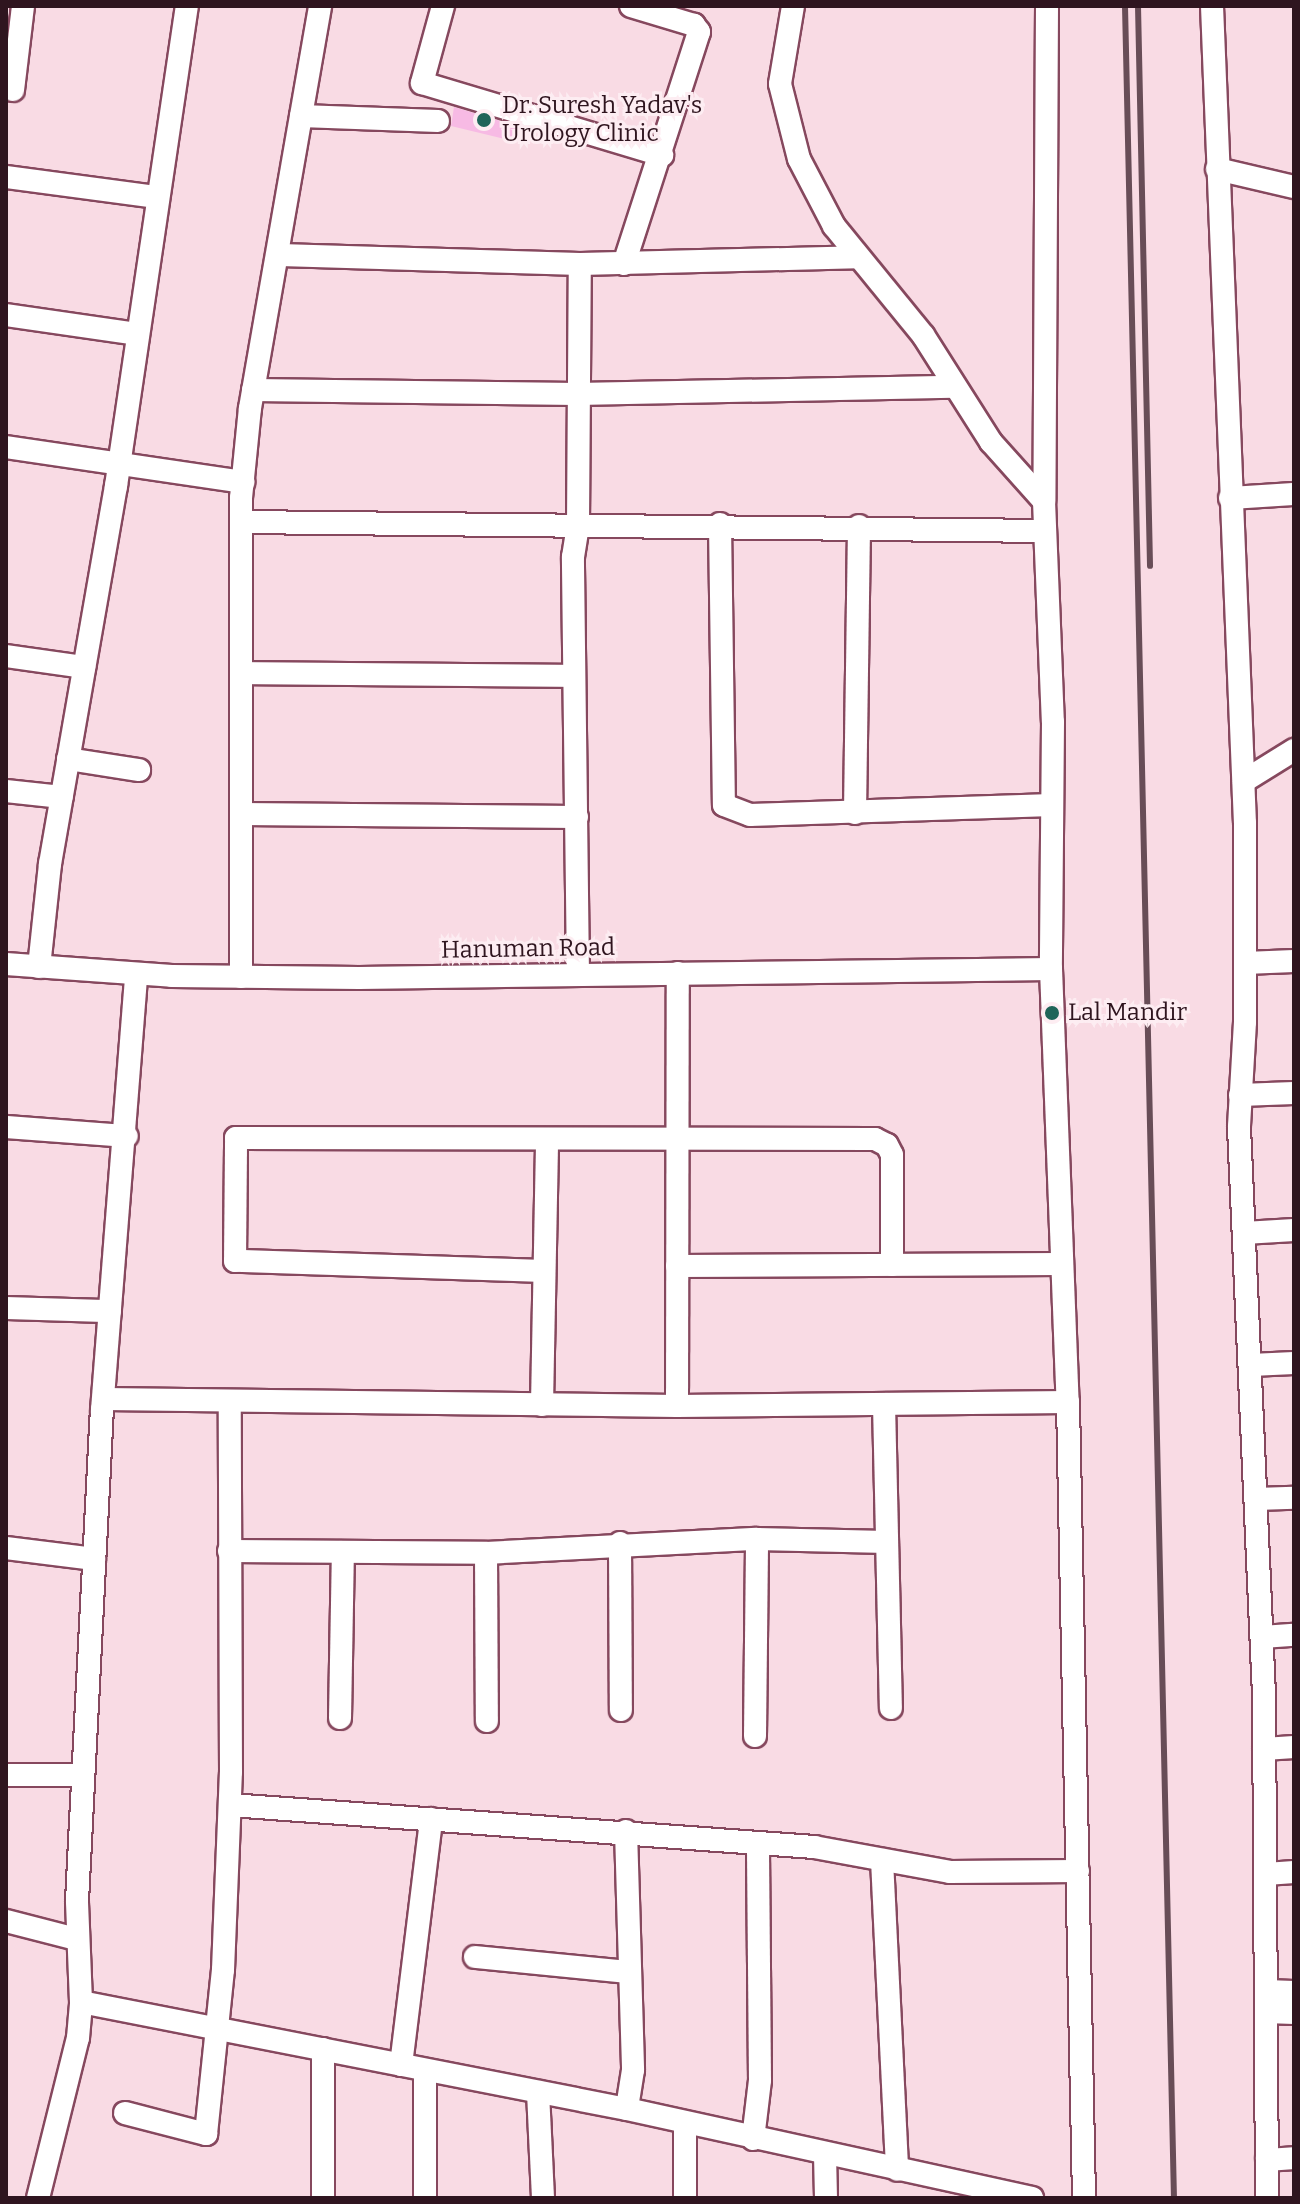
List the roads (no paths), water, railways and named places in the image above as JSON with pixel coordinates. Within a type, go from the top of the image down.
[{"type":"street","points":[[13,90],[23,6]]},
{"type":"street","points":[[39,967],[62,797],[118,465],[187,6]]},
{"type":"street","points":[[241,977],[243,482],[253,390],[280,255],[320,6]]},
{"type":"street","points":[[443,6],[422,83],[662,155]]},
{"type":"street","points":[[624,264],[662,155],[699,32],[694,25],[631,6]]},
{"type":"street","points":[[793,6],[780,84],[787,119],[804,169],[857,257],[923,335],[953,387],[991,442],[1044,501]]},
{"type":"street","points":[[1047,6],[1044,501],[1052,805],[1051,969],[1060,1264],[1068,1402],[1084,2198]]},
{"type":"street","points":[[1212,6],[1244,781],[1245,963],[1240,1095],[1262,1637],[1267,2198]]},
{"type":"street","points":[[301,116],[438,121]]},
{"type":"street","points":[[1217,169],[1294,187]]},
{"type":"street","points":[[6,177],[156,197]]},
{"type":"street","points":[[280,255],[580,264],[857,257]]},
{"type":"street","points":[[578,975],[574,676],[580,264]]},
{"type":"street","points":[[6,315],[138,334]]},
{"type":"street","points":[[253,390],[577,394],[953,387]]},
{"type":"street","points":[[6,447],[243,482]]},
{"type":"street","points":[[1230,498],[1294,494]]},
{"type":"street","points":[[241,522],[720,524],[1045,531]]},
{"type":"street","points":[[720,524],[724,805],[750,815],[1052,805]]},
{"type":"street","points":[[855,813],[859,526]]},
{"type":"street","points":[[6,656],[84,667]]},
{"type":"street","points":[[242,673],[574,676]]},
{"type":"street","points":[[1244,781],[1294,750]]},
{"type":"street","points":[[68,759],[139,770]]},
{"type":"street","points":[[6,791],[62,797]]},
{"type":"street","points":[[241,814],[577,817]]},
{"type":"street","points":[[1245,963],[1294,961]]},
{"type":"street","name":"Hanuman Road","points":[[6,964],[136,974],[241,977],[1051,969]]},
{"type":"street","points":[[677,1406],[678,973]]},
{"type":"street","points":[[38,2198],[78,2038],[81,2002],[76,1939],[94,1559],[110,1311],[127,1136],[136,974]]},
{"type":"street","points":[[1240,1095],[1294,1093]]},
{"type":"street","points":[[6,1127],[127,1136]]},
{"type":"street","points":[[544,1271],[235,1261],[236,1138],[547,1142],[875,1139],[887,1145],[894,1171],[892,1265]]},
{"type":"street","points":[[542,1405],[547,1142]]},
{"type":"street","points":[[1244,1233],[1294,1230]]},
{"type":"street","points":[[677,1266],[1060,1264]]},
{"type":"street","points":[[6,1308],[110,1311]]},
{"type":"street","points":[[1251,1365],[1294,1363]]},
{"type":"street","points":[[104,1399],[677,1406],[1068,1402]]},
{"type":"street","points":[[125,2113],[206,2134],[230,1805],[230,1401]]},
{"type":"street","points":[[884,1404],[891,1708]]},
{"type":"street","points":[[1256,1499],[1294,1498]]},
{"type":"street","points":[[229,1551],[486,1553],[620,1543],[757,1539],[887,1542]]},
{"type":"street","points":[[755,1736],[757,1539]]},
{"type":"street","points":[[620,1543],[621,1710]]},
{"type":"street","points":[[6,1548],[94,1559]]},
{"type":"street","points":[[340,1718],[343,1552]]},
{"type":"street","points":[[486,1553],[487,1721]]},
{"type":"street","points":[[1262,1637],[1294,1635]]},
{"type":"street","points":[[1264,1749],[1294,1747]]},
{"type":"street","points":[[6,1775],[83,1775]]},
{"type":"street","points":[[230,1805],[626,1831],[758,1843],[950,1872],[1078,1871]]},
{"type":"street","points":[[401,2065],[431,1819]]},
{"type":"street","points":[[626,1831],[627,1972],[633,2070],[627,2109]]},
{"type":"street","points":[[753,2139],[760,2080],[758,1843]]},
{"type":"street","points":[[882,1860],[897,2170]]},
{"type":"street","points":[[1266,1874],[1294,1872]]},
{"type":"street","points":[[6,1921],[76,1939]]},
{"type":"street","points":[[475,1957],[627,1972]]},
{"type":"street","points":[[1266,2002],[1294,1992]]},
{"type":"street","points":[[81,2002],[627,2109],[1032,2198]]},
{"type":"street","points":[[1266,2002],[1294,2013]]},
{"type":"street","points":[[323,2049],[323,2198]]},
{"type":"street","points":[[425,2070],[425,2198]]},
{"type":"street","points":[[538,2092],[543,2198]]},
{"type":"street","points":[[685,2123],[685,2198]]},
{"type":"street","points":[[825,2154],[826,2198]]},
{"type":"street","points":[[1267,2160],[1294,2158]]},
{"type":"railway","points":[[1125,6],[1174,2198]]},
{"type":"railway","points":[[1138,6],[1150,566]]},
{"type":"place","name":"Dr. Suresh Yadav's Urology Clinic","points":[[484,120]]},
{"type":"place","name":"Lal Mandir","points":[[1052,1013]]}]
